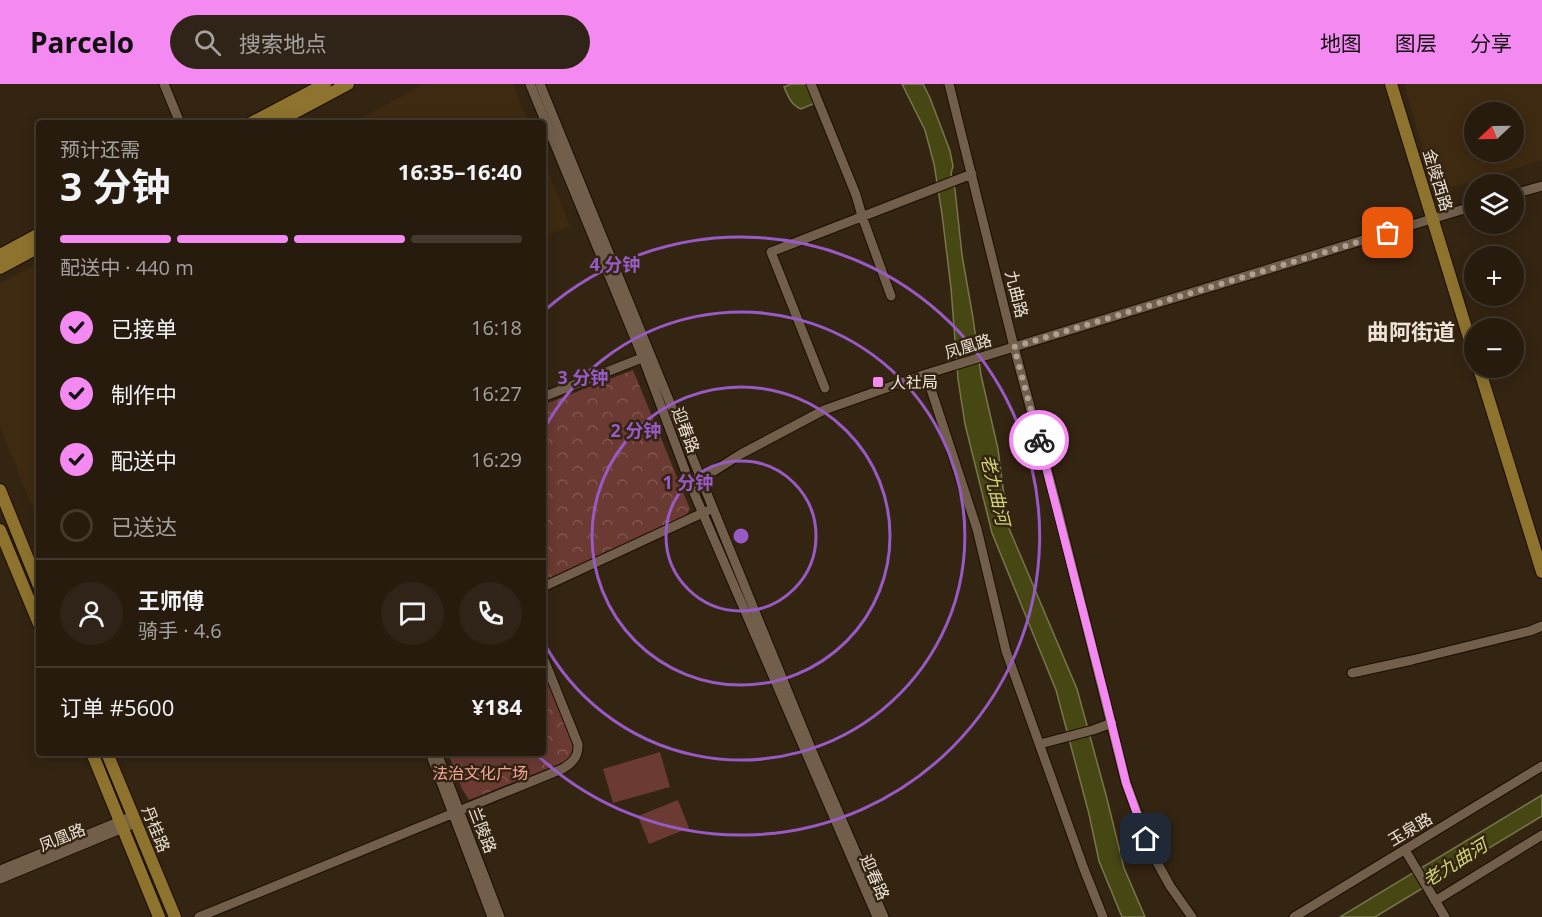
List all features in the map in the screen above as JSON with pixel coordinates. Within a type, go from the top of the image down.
[{"type":"main road","points":[[257,120],[325,84]]},
{"type":"main road","points":[[281,120],[348,84]]},
{"type":"main road","name":"金陵西路","points":[[1391,84],[1464,322]]},
{"type":"main road","points":[[0,255],[36,236]]},
{"type":"main road","points":[[0,268],[36,249]]},
{"type":"main road","points":[[1482,378],[1541,565]]},
{"type":"main road","points":[[0,490],[35,564]]},
{"type":"main road","points":[[0,530],[36,617]]},
{"type":"main road","name":"丹桂路","points":[[93,756],[159,917]]},
{"type":"main road","name":"丹桂路","points":[[108,756],[175,917]]},
{"type":"street","points":[[164,84],[179,120]]},
{"type":"street","name":"迎春路","points":[[530,84],[545,120]]},
{"type":"street","name":"迎春路","points":[[540,84],[647,356],[691,486],[877,917]]},
{"type":"street","points":[[811,84],[856,195],[891,296]]},
{"type":"street","name":"九曲路","points":[[950,84],[1014,347],[1057,507],[1126,783],[1153,855],[1170,886],[1192,917]]},
{"type":"street","name":"迎春路","points":[[546,121],[701,479],[812,751],[884,917]]},
{"type":"street","points":[[825,388],[771,252],[972,174]]},
{"type":"street","points":[[1524,191],[1542,186]]},
{"type":"street","name":"凤凰路","points":[[691,486],[741,453],[824,410],[926,374],[1464,209]]},
{"type":"street","points":[[546,396],[647,356]]},
{"type":"street","points":[[926,374],[977,529],[1006,651],[1103,917]]},
{"type":"street","points":[[546,586],[712,508]]},
{"type":"street","points":[[1352,673],[1530,631],[1542,626]]},
{"type":"street","points":[[199,917],[570,764],[579,750],[578,744],[546,664]]},
{"type":"street","points":[[1040,744],[1112,723]]},
{"type":"street","name":"兰陵路","points":[[431,756],[500,917]]},
{"type":"street","name":"兰陵路","points":[[438,756],[492,917]]},
{"type":"street","name":"玉泉路","points":[[1294,917],[1542,766]]},
{"type":"street","name":"凤凰路","points":[[0,879],[134,820]]},
{"type":"street","name":"凤凰路","points":[[0,870],[122,825]]},
{"type":"street","points":[[1435,901],[1542,835]]},
{"type":"street","points":[[1405,850],[1445,917]]},
{"type":"shaded area","points":[[425,84],[513,84],[528,120],[357,120]]},
{"type":"shaded area","points":[[1404,84],[1542,84],[1542,160],[1497,174],[1464,174],[1464,184],[1455,187],[1441,186],[1429,171]]},
{"type":"shaded area","points":[[546,166],[570,226],[546,236]]},
{"type":"shaded area","points":[[36,265],[36,517],[0,427],[0,283]]},
{"type":"green space","points":[[633,370],[690,509],[686,516],[546,581],[546,404]]},
{"type":"green space","name":"法治文化广场","points":[[546,675],[574,744],[573,754],[569,760],[469,800],[462,789],[449,756],[546,756]]},
{"type":"green space","points":[[660,752],[670,787],[613,803],[603,769]]},
{"type":"green space","points":[[678,800],[689,828],[649,844],[638,816]]},
{"type":"water","points":[[791,84],[809,84],[815,101],[813,104],[801,109],[795,105],[784,87]]},
{"type":"water","name":"老九曲河","points":[[902,84],[923,84],[950,151],[962,255],[981,375],[998,449],[1008,526],[1077,689],[1124,868],[1145,917],[1122,917],[1099,861],[1056,690],[992,533],[965,424],[958,379],[951,288],[934,164],[925,130]]},
{"type":"water","name":"老九曲河","points":[[1542,795],[1542,816],[1375,917],[1340,917]]},
{"type":"way so far","points":[[1039,440],[1014,347],[1388,233]]},
{"type":"place","name":"人社局","points":[[878,382]]},
{"type":"district","name":"曲阿街道","points":[[1411,332]]},
{"type":"route","points":[[1039,440],[1126,783],[1146,839]]}]
